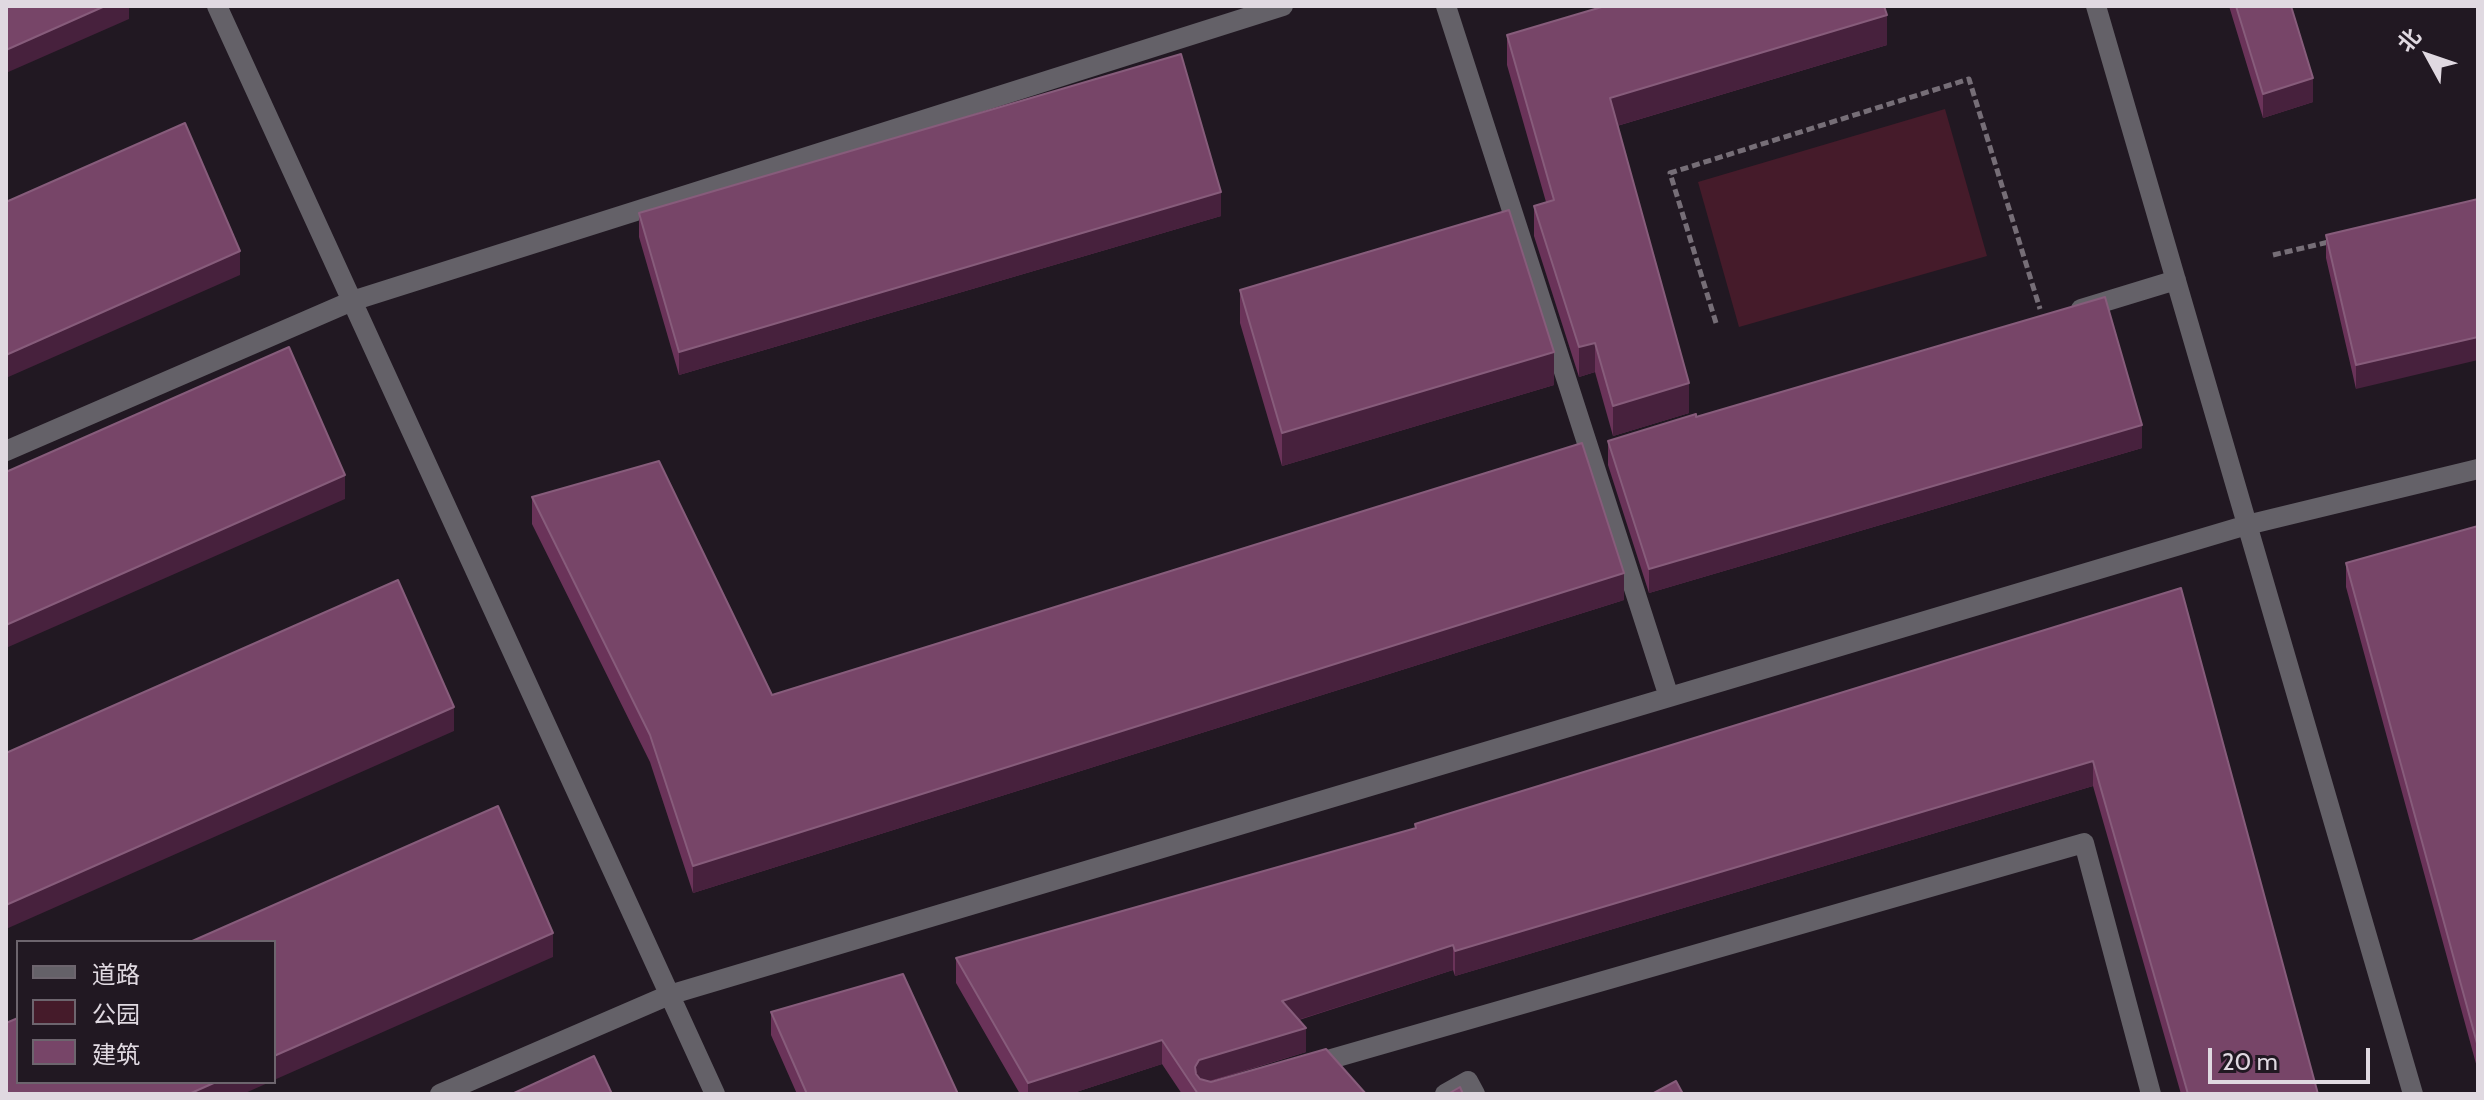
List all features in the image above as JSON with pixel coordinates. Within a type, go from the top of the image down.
[{"type":"street","points":[[217,6],[715,1094]]},
{"type":"street","points":[[6,451],[352,301],[1283,6]]},
{"type":"street","points":[[1446,6],[1598,454],[1669,697]]},
{"type":"street","points":[[2096,6],[2413,1094]]},
{"type":"street","points":[[2044,320],[2176,280]]},
{"type":"street","points":[[440,1094],[669,995],[2247,525],[2478,469]]},
{"type":"street","points":[[1285,1072],[2084,843],[2151,1094]]},
{"type":"street","points":[[1445,1094],[1468,1081],[1475,1094]]},
{"type":"path","points":[[1716,323],[1670,173],[1969,79],[2044,320]]},
{"type":"path","points":[[2273,255],[2346,238]]},
{"type":"green space","points":[[1945,109],[1987,256],[1739,327],[1698,182]]},
{"type":"building","points":[[6,6],[105,6],[6,50]]},
{"type":"building","points":[[1605,6],[1884,6],[1887,15],[1610,98],[1689,383],[1613,406],[1595,343],[1579,347],[1534,206],[1554,200],[1507,35]]},
{"type":"building","points":[[2236,6],[2291,6],[2313,78],[2263,94]]},
{"type":"building","points":[[1181,54],[1221,192],[679,352],[639,213]]},
{"type":"building","points":[[185,123],[240,251],[6,355],[6,202]]},
{"type":"building","points":[[2478,199],[2478,337],[2356,365],[2326,235]]},
{"type":"building","points":[[1509,210],[1554,352],[1282,433],[1240,290]]},
{"type":"building","points":[[2105,297],[2142,425],[1649,569],[1608,441]]},
{"type":"building","points":[[289,347],[345,475],[6,625],[6,472]]},
{"type":"building","points":[[1582,443],[1624,573],[693,866],[650,735],[532,497],[659,461],[772,695]]},
{"type":"building","points":[[2478,526],[2478,1047],[2346,563]]},
{"type":"building","points":[[398,580],[454,707],[6,905],[6,753]]},
{"type":"building","points":[[2181,588],[2318,1094],[2188,1094],[2093,761],[1455,951],[1453,945],[1282,1001],[1306,1028],[1199,1060],[1195,1067],[1200,1079],[1211,1082],[1326,1049],[1366,1094],[1198,1094],[1162,1040],[1028,1083],[956,958],[1416,828],[1415,824]]},
{"type":"building","points":[[498,806],[553,933],[276,1055],[276,940],[195,940]]},
{"type":"building","points":[[903,974],[958,1094],[807,1094],[771,1012]]},
{"type":"building","points":[[16,1019],[16,1084],[212,1084],[189,1094],[6,1094],[6,1023]]},
{"type":"building","points":[[594,1056],[612,1094],[512,1094]]},
{"type":"building","points":[[1676,1081],[1683,1094],[1652,1094]]},
{"type":"building","points":[[1460,1087],[1463,1094],[1448,1094]]}]
